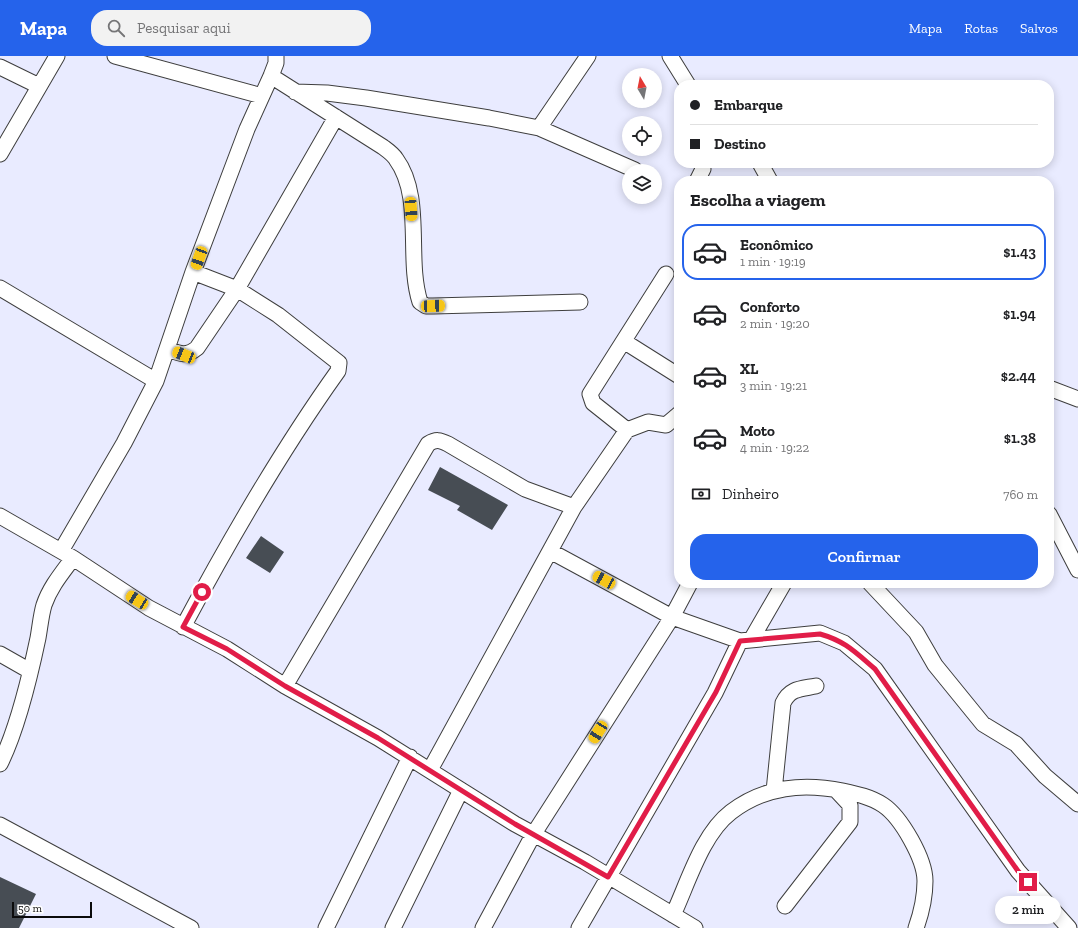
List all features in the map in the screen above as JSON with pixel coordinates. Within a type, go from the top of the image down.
[{"type":"street","points":[[0,153],[57,56]]},
{"type":"street","points":[[115,56],[262,96]]},
{"type":"street","points":[[0,764],[6,752],[30,671],[44,606],[67,554],[156,381],[193,272],[247,129],[276,63],[276,56]]},
{"type":"street","points":[[539,128],[588,56]]},
{"type":"street","points":[[670,56],[685,80]]},
{"type":"street","points":[[0,67],[39,86]]},
{"type":"street","points":[[271,76],[383,147],[396,158],[403,171],[410,191],[417,284],[420,302],[426,306],[580,302]]},
{"type":"street","points":[[294,92],[327,93],[366,98],[489,118],[539,128],[622,164]]},
{"type":"street","points":[[168,349],[184,355],[190,354],[197,348],[237,289],[336,117]]},
{"type":"street","points":[[183,627],[257,496],[314,404],[338,371],[339,367],[339,363],[278,315],[237,289],[193,272]]},
{"type":"street","points":[[627,430],[593,403],[590,398],[590,394],[625,342],[666,274]]},
{"type":"street","points":[[0,288],[156,381]]},
{"type":"street","points":[[625,342],[674,373]]},
{"type":"street","points":[[1054,390],[1078,399]]},
{"type":"street","points":[[430,770],[574,507],[627,430],[648,422],[666,425],[674,420]]},
{"type":"street","points":[[285,686],[428,444],[441,440],[525,489],[574,507]]},
{"type":"street","points":[[0,516],[67,554],[125,593],[183,627],[227,649],[285,686],[410,757],[533,835],[674,915],[689,926]]},
{"type":"street","points":[[1054,524],[1078,570]]},
{"type":"street","points":[[550,551],[672,617],[746,641],[820,634],[844,643],[875,669],[1018,871],[1069,928]]},
{"type":"street","points":[[483,928],[533,835],[672,617],[687,588]]},
{"type":"street","points":[[579,928],[746,641],[781,588]]},
{"type":"street","points":[[875,588],[916,632],[935,665],[983,724],[1016,744],[1045,776],[1078,804]]},
{"type":"street","points":[[0,654],[30,671]]},
{"type":"street","points":[[774,790],[783,703],[787,695],[794,691],[816,686]]},
{"type":"street","points":[[326,928],[410,757]]},
{"type":"street","points":[[674,915],[704,846],[716,828],[730,813],[752,800],[774,790],[805,786],[861,794],[883,805],[897,818],[908,834],[918,856],[925,879],[924,898],[916,928]]},
{"type":"street","points":[[393,928],[461,790]]},
{"type":"street","points":[[785,906],[850,822],[850,805],[836,790]]},
{"type":"street","points":[[0,825],[191,928]]},
{"type":"building","points":[[440,467],[508,505],[492,530],[457,510],[460,506],[428,490]]},
{"type":"building","points":[[261,536],[284,552],[270,573],[246,558]]},
{"type":"building","points":[[0,877],[36,894],[19,928],[0,928]]},
{"type":"route","points":[[202,592],[183,627],[227,649],[312,702],[378,738],[533,835],[585,862],[608,877],[716,692],[740,641],[820,634],[831,637],[844,643],[875,669],[1018,871],[1028,882]]}]
